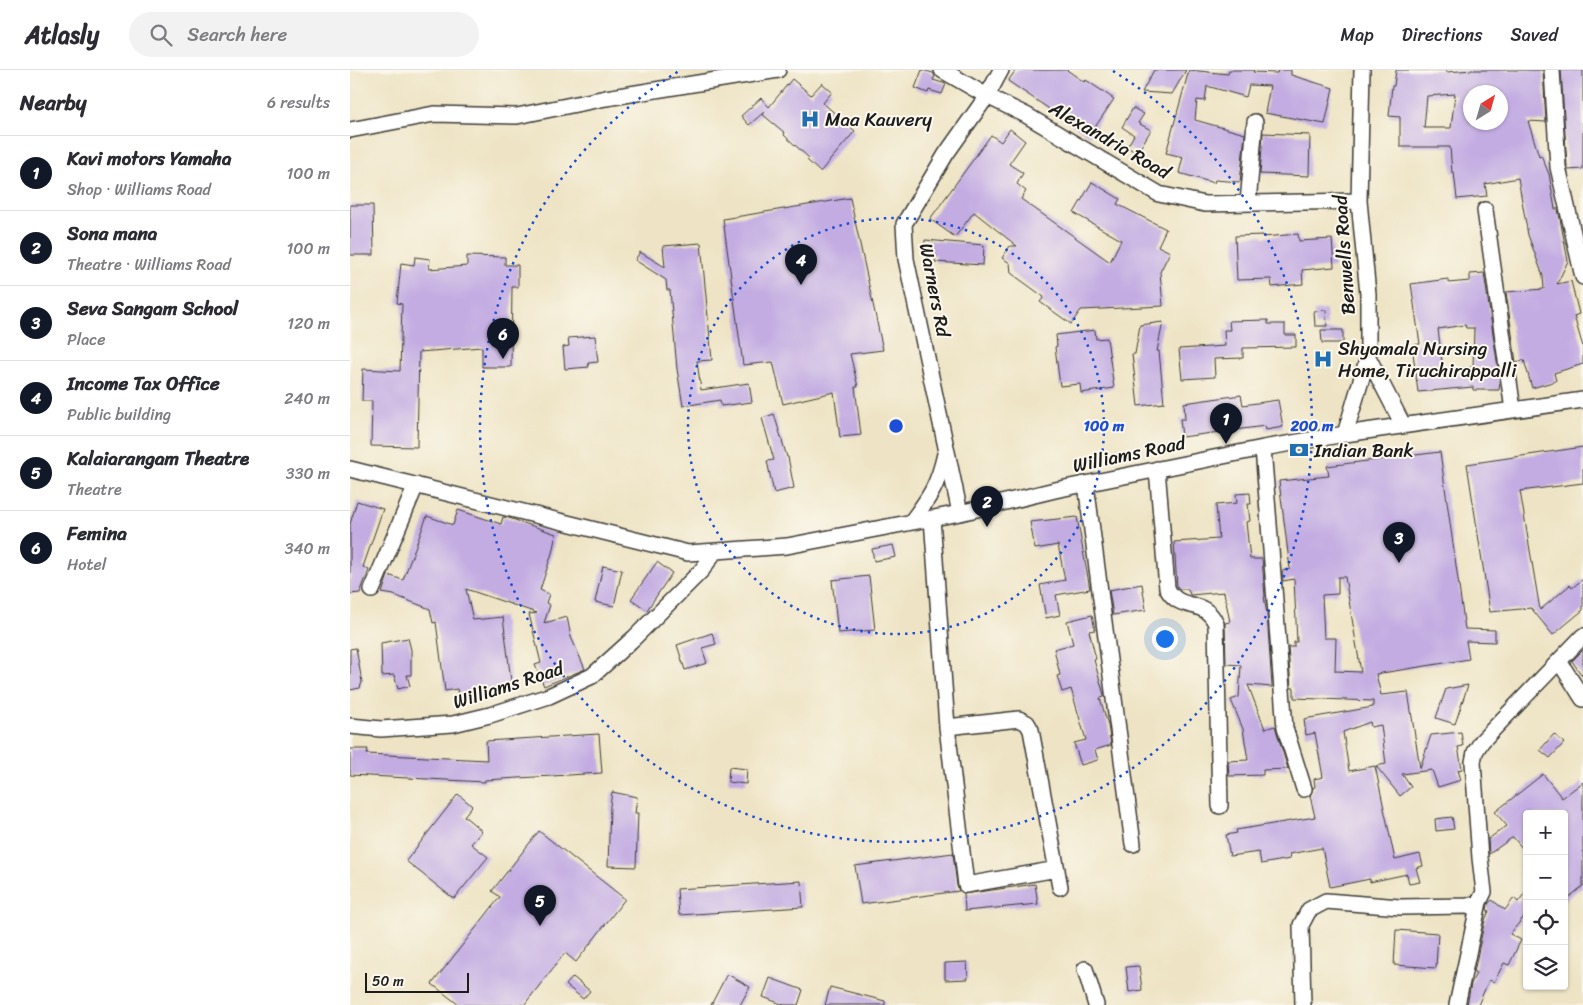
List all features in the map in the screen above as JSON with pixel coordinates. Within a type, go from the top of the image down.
[{"type":"street","points":[[350,130],[434,114],[517,116],[606,98],[778,70]]},
{"type":"street","name":"Alexandria Road","points":[[942,70],[987,96],[1026,115],[1159,194],[1205,204],[1359,201]]},
{"type":"street","name":"Warners Rd","points":[[960,513],[906,259],[904,224],[946,154],[987,96],[1001,70]]},
{"type":"street","name":"Benwells Road","points":[[1345,434],[1368,357],[1368,294],[1359,201],[1362,70]]},
{"type":"street","points":[[1552,70],[1558,167],[1583,276]]},
{"type":"street","points":[[1248,203],[1255,122]]},
{"type":"street","points":[[1485,210],[1514,410]]},
{"type":"street","points":[[1368,357],[1404,425]]},
{"type":"street","name":"Williams Road","points":[[350,469],[688,553],[787,546],[960,513],[1086,484],[1263,448],[1404,425],[1583,400]]},
{"type":"street","points":[[1263,448],[1285,728],[1304,789]]},
{"type":"street","points":[[912,521],[930,497],[939,480],[946,449]]},
{"type":"street","points":[[1157,469],[1167,588],[1171,596],[1179,601],[1203,608],[1212,614],[1216,624],[1220,806]]},
{"type":"street","points":[[1086,484],[1133,844]]},
{"type":"street","points":[[372,590],[416,485]]},
{"type":"street","points":[[932,518],[947,727],[966,885],[1057,869]]},
{"type":"street","name":"Williams Road","points":[[350,726],[381,729],[452,724],[490,715],[549,696],[592,676],[634,638],[702,570],[715,551]]},
{"type":"street","points":[[1457,1005],[1479,902],[1484,892],[1475,804],[1473,762],[1475,752],[1482,742],[1583,636]]},
{"type":"street","points":[[1559,661],[1583,699]]},
{"type":"street","points":[[947,727],[1019,719],[1027,723],[1031,730],[1060,887]]},
{"type":"street","points":[[1303,1005],[1301,925],[1309,910],[1326,901],[1400,907],[1468,906],[1479,902]]},
{"type":"street","points":[[1085,969],[1096,1005]]},
{"type":"building","points":[[922,70],[933,73],[935,76],[933,80],[946,84],[942,94],[929,90],[928,93],[915,88]]},
{"type":"building","points":[[1016,70],[1067,70],[1114,99],[1089,136],[1008,81]]},
{"type":"building","points":[[1154,70],[1186,70],[1172,94],[1142,92]]},
{"type":"building","points":[[1189,70],[1228,74],[1229,70],[1254,70],[1253,72],[1277,73],[1278,70],[1291,70],[1291,75],[1333,88],[1325,124],[1265,113],[1270,86],[1249,85],[1246,97],[1207,86],[1205,101],[1197,100],[1195,120],[1245,134],[1240,182],[1215,180],[1214,183],[1179,173],[1183,157],[1166,153]]},
{"type":"building","points":[[1396,70],[1446,70],[1446,72],[1543,70],[1546,122],[1528,121],[1539,156],[1541,155],[1549,174],[1555,209],[1558,209],[1568,261],[1557,284],[1571,281],[1579,314],[1574,316],[1583,347],[1583,364],[1554,373],[1556,381],[1532,388],[1524,360],[1516,362],[1506,292],[1544,289],[1543,276],[1528,235],[1518,178],[1485,184],[1487,196],[1457,199],[1450,147],[1400,147],[1400,117],[1389,116],[1392,86],[1394,86]],"holes":[[[1455,94],[1451,128],[1424,128],[1427,96]]]},
{"type":"building","points":[[1561,70],[1583,70],[1583,169],[1568,170],[1567,166]]},
{"type":"building","points":[[792,79],[811,95],[822,83],[832,92],[823,103],[855,131],[820,172],[807,160],[809,158],[784,135],[785,133],[762,114],[764,112],[749,125],[741,116],[761,98],[769,107]]},
{"type":"building","points":[[1133,108],[1144,114],[1138,123],[1151,130],[1137,153],[1127,147],[1134,135],[1122,127]]},
{"type":"building","points":[[1010,129],[1025,141],[1009,164],[1023,173],[1017,184],[1026,191],[1021,199],[1110,262],[1121,240],[1074,213],[1092,182],[1120,199],[1117,204],[1166,229],[1158,246],[1170,252],[1160,272],[1163,306],[1081,310],[1071,324],[1040,302],[1044,297],[1011,273],[1010,263],[1002,258],[1010,246],[1017,246],[974,212],[955,237],[930,219],[991,135],[1001,142]]},
{"type":"building","points":[[1263,133],[1310,135],[1309,176],[1260,174]]},
{"type":"building","points":[[850,198],[883,350],[850,354],[858,387],[855,387],[861,435],[840,437],[834,392],[783,404],[773,362],[743,365],[723,219]]},
{"type":"building","points":[[350,205],[373,205],[374,255],[350,255]]},
{"type":"building","points":[[1298,234],[1299,241],[1332,239],[1334,267],[1302,270],[1303,284],[1272,287],[1271,279],[1237,280],[1235,236],[1263,235],[1263,237]]},
{"type":"building","points":[[925,240],[984,245],[983,265],[935,262],[936,255],[924,254]]},
{"type":"building","points":[[701,243],[712,360],[697,361],[701,390],[749,383],[752,402],[721,406],[720,400],[683,406],[677,369],[670,290],[667,290],[666,280],[635,260],[640,252],[665,267],[663,246]]},
{"type":"building","points":[[467,256],[505,257],[505,265],[518,265],[518,287],[512,287],[511,367],[482,367],[482,347],[419,352],[417,447],[371,446],[372,401],[362,401],[363,369],[400,371],[402,304],[397,303],[401,263],[414,265],[415,257],[430,259],[429,269],[467,266]]},
{"type":"building","points":[[1484,273],[1500,381],[1499,390],[1473,390],[1473,387],[1418,392],[1412,345],[1420,344],[1411,284],[1448,279],[1448,283],[1470,281],[1470,274]],"holes":[[[1465,325],[1466,328],[1474,328],[1473,367],[1443,370],[1438,329]]]},
{"type":"building","points":[[1326,310],[1327,326],[1315,326],[1314,311]]},
{"type":"building","points":[[1268,320],[1268,324],[1285,324],[1285,335],[1296,335],[1296,347],[1243,348],[1243,358],[1214,359],[1215,377],[1182,379],[1179,349],[1225,346],[1224,330],[1230,330],[1229,321]]},
{"type":"building","points":[[1163,322],[1157,351],[1159,351],[1164,403],[1138,406],[1132,354],[1135,354],[1140,325]]},
{"type":"building","points":[[1095,330],[1096,339],[1107,338],[1114,388],[1081,393],[1080,384],[1060,386],[1055,347],[1057,346],[1056,335]]},
{"type":"building","points":[[1321,330],[1343,330],[1343,343],[1322,343]]},
{"type":"building","points":[[595,336],[598,362],[588,363],[589,367],[565,369],[563,347],[569,346],[568,338]]},
{"type":"building","points":[[1241,395],[1243,405],[1278,400],[1283,427],[1266,430],[1265,426],[1182,437],[1180,419],[1185,419],[1184,403]]},
{"type":"building","points":[[774,414],[788,457],[794,488],[774,493],[767,461],[774,460],[762,418]]},
{"type":"building","points":[[1583,447],[1583,483],[1520,491],[1540,610],[1570,585],[1572,588],[1583,579],[1583,610],[1553,635],[1531,608],[1490,612],[1467,464]]},
{"type":"building","points":[[1440,452],[1465,629],[1495,630],[1495,642],[1466,641],[1469,659],[1376,674],[1381,695],[1408,692],[1420,768],[1431,735],[1461,732],[1463,746],[1458,747],[1462,769],[1458,770],[1461,780],[1438,787],[1432,770],[1402,774],[1411,787],[1400,796],[1376,766],[1386,764],[1381,725],[1371,727],[1370,722],[1343,732],[1349,771],[1375,766],[1395,860],[1420,854],[1423,866],[1416,868],[1420,882],[1409,884],[1407,874],[1370,882],[1370,879],[1330,887],[1322,848],[1289,854],[1290,859],[1261,864],[1259,852],[1230,856],[1226,835],[1237,833],[1236,830],[1315,817],[1310,796],[1315,787],[1314,779],[1323,777],[1315,733],[1306,735],[1304,719],[1373,707],[1373,701],[1294,698],[1294,688],[1291,688],[1288,647],[1294,647],[1294,642],[1297,642],[1294,579],[1283,581],[1282,571],[1290,569],[1279,481],[1329,476],[1327,466]],"holes":[[[1338,577],[1345,577],[1361,672],[1335,671],[1336,638],[1324,638],[1322,595],[1338,594]]]},
{"type":"building","points":[[1250,493],[1251,504],[1248,504],[1250,521],[1246,522],[1250,559],[1262,559],[1272,687],[1248,685],[1265,729],[1275,726],[1288,769],[1263,770],[1263,775],[1229,776],[1228,761],[1248,760],[1243,729],[1231,700],[1239,697],[1241,665],[1226,664],[1225,623],[1230,622],[1224,592],[1190,595],[1188,589],[1179,589],[1177,586],[1174,542],[1219,539],[1216,505],[1237,503],[1236,494]]},
{"type":"building","points":[[357,501],[383,509],[363,567],[369,570],[360,593],[350,594],[350,524]]},
{"type":"building","points":[[458,510],[501,524],[503,517],[509,518],[556,534],[540,590],[549,594],[546,603],[550,605],[544,623],[567,617],[571,637],[585,669],[544,686],[535,665],[541,663],[529,614],[537,613],[466,589],[473,620],[503,617],[512,689],[458,695],[457,689],[445,691],[436,622],[433,623],[430,609],[394,595],[382,593],[388,575],[403,580],[427,516],[453,525]]},
{"type":"building","points":[[1077,517],[1090,589],[1056,595],[1060,615],[1046,618],[1040,585],[1065,580],[1058,545],[1035,549],[1030,522]]},
{"type":"building","points":[[893,545],[896,557],[874,561],[872,549]]},
{"type":"building","points":[[657,562],[672,573],[647,610],[631,599]]},
{"type":"building","points":[[603,566],[622,570],[614,606],[595,602]]},
{"type":"building","points":[[869,576],[875,630],[838,633],[832,580]]},
{"type":"building","points":[[1142,584],[1146,610],[1113,615],[1109,590]]},
{"type":"building","points":[[1092,615],[1095,630],[1089,631],[1096,659],[1094,660],[1104,695],[1104,697],[1100,698],[1108,725],[1111,745],[1095,750],[1098,760],[1081,765],[1074,743],[1086,740],[1071,689],[1062,692],[1057,676],[1060,675],[1054,649],[1073,644],[1067,621]]},
{"type":"building","points":[[712,633],[716,644],[702,648],[707,663],[685,670],[677,645]]},
{"type":"building","points":[[408,638],[411,650],[411,675],[407,675],[410,686],[398,689],[394,675],[382,676],[381,643]]},
{"type":"building","points":[[356,648],[362,682],[360,688],[350,690],[350,649]]},
{"type":"building","points":[[1583,650],[1583,677],[1572,661]]},
{"type":"building","points":[[1468,685],[1455,724],[1436,718],[1446,689]]},
{"type":"building","points":[[599,734],[602,773],[485,780],[485,782],[350,775],[350,749],[368,749],[367,754],[487,760],[486,741]]},
{"type":"building","points":[[1554,734],[1564,743],[1550,758],[1540,750]]},
{"type":"building","points":[[729,767],[747,769],[746,784],[728,782]]},
{"type":"building","points":[[1543,774],[1562,798],[1583,782],[1583,886],[1568,898],[1568,810],[1523,810],[1523,849],[1513,837],[1489,854],[1488,839],[1507,826],[1495,812]]},
{"type":"building","points":[[612,792],[637,797],[635,813],[638,813],[636,867],[608,866]]},
{"type":"building","points":[[458,794],[472,806],[464,816],[482,831],[471,844],[488,857],[454,899],[406,861]]},
{"type":"building","points":[[1452,817],[1454,829],[1436,831],[1435,819]]},
{"type":"building","points":[[539,831],[625,899],[576,962],[565,953],[524,1005],[459,1005],[432,984],[500,897],[492,891]]},
{"type":"building","points":[[953,853],[959,891],[861,904],[855,866]]},
{"type":"building","points":[[801,881],[803,907],[679,915],[677,889]]},
{"type":"building","points":[[1035,884],[1038,904],[965,911],[964,894]]},
{"type":"building","points":[[1523,895],[1523,918],[1510,934],[1521,940],[1509,965],[1504,963],[1494,982],[1489,980],[1478,1005],[1467,1005],[1471,984],[1476,973],[1474,972],[1485,920],[1489,911],[1487,910],[1488,904],[1492,900],[1505,910],[1514,898],[1518,902]]},
{"type":"building","points":[[1396,930],[1438,933],[1436,968],[1394,965]]},
{"type":"building","points":[[967,962],[968,979],[945,980],[945,963]]},
{"type":"building","points":[[1139,966],[1142,990],[1129,992],[1126,967]]},
{"type":"building","points":[[727,974],[750,987],[740,1005],[711,1005]]},
{"type":"building","points":[[573,977],[590,991],[583,999],[566,985]]},
{"type":"building","points":[[770,978],[803,990],[798,1005],[784,1005],[763,997]]},
{"type":"building","points":[[830,987],[885,1001],[885,1005],[825,1005]]},
{"type":"place","name":"Maa Kauvery","points":[[810,119]]},
{"type":"place","name":"Income Tax Office","points":[[801,285]]},
{"type":"place","name":"Femina","points":[[503,359]]},
{"type":"place","name":"Shyamala Nursing Home, Tiruchirappalli","points":[[1323,359]]},
{"type":"place","name":"Kavi motors Yamaha","points":[[1226,444]]},
{"type":"place","name":"Indian Bank","points":[[1299,450]]},
{"type":"place","name":"Sona mana","points":[[987,527]]},
{"type":"place","name":"Seva Sangam School","points":[[1399,563]]},
{"type":"place","name":"Kalaiarangam Theatre","points":[[540,926]]}]
